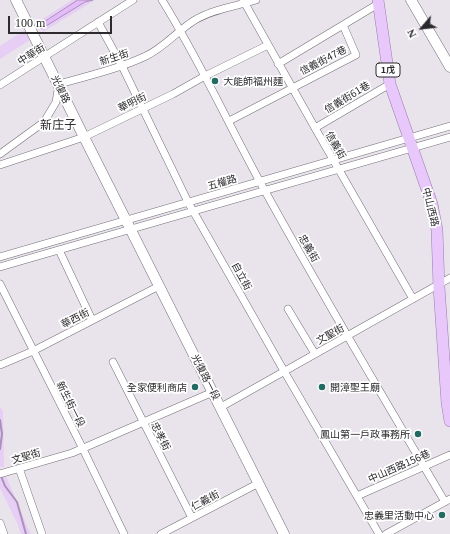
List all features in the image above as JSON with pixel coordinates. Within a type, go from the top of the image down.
[{"type":"main road","name":"中山西路","points":[[378,2],[390,84],[432,204],[437,230],[447,403],[450,420]]},
{"type":"street","name":"光復路","points":[[16,0],[129,225]]},
{"type":"street","name":"中華街","points":[[0,85],[133,0]]},
{"type":"street","name":"忠義街","points":[[162,0],[181,31],[230,121],[260,181],[348,336],[423,466],[447,501]]},
{"type":"street","name":"新生街","points":[[59,84],[122,66],[148,56],[164,46],[196,20],[244,2],[256,0]]},
{"type":"street","points":[[411,0],[450,67]]},
{"type":"street","name":"信義街","points":[[244,2],[413,299]]},
{"type":"street","points":[[278,64],[378,2]]},
{"type":"street","name":"自立街","points":[[98,22],[122,66],[188,202],[379,534]]},
{"type":"street","name":"信義街47巷","points":[[292,88],[356,55],[343,25]]},
{"type":"street","name":"華明街","points":[[0,165],[84,137],[173,94],[205,76],[268,45]]},
{"type":"street","points":[[0,154],[44,122],[56,102],[59,84]]},
{"type":"street","name":"信義街61巷","points":[[315,128],[390,84]]},
{"type":"street","points":[[230,121],[292,88]]},
{"type":"street","name":"五權路","points":[[0,257],[129,225],[194,211],[338,169],[411,143],[450,126]]},
{"type":"street","name":"五權路","points":[[0,267],[59,250],[188,202],[260,181],[333,160],[411,143],[450,137]]},
{"type":"street","name":"光復路一段","points":[[129,225],[284,534]]},
{"type":"street","points":[[59,250],[92,320]]},
{"type":"street","name":"文聖街","points":[[221,407],[450,278]]},
{"type":"street","name":"新生街一段","points":[[0,284],[124,534]]},
{"type":"street","name":"華西街","points":[[0,364],[33,351],[159,286]]},
{"type":"street","points":[[288,309],[315,354]]},
{"type":"street","name":"忠孝街","points":[[113,362],[192,518]]},
{"type":"street","name":"文聖街","points":[[2,473],[83,449],[213,392]]},
{"type":"street","name":"中山西路156巷","points":[[357,496],[450,455]]},
{"type":"street","points":[[19,468],[42,534]]},
{"type":"street","name":"仁義街","points":[[161,534],[259,483]]},
{"type":"street","points":[[386,534],[447,501]]},
{"type":"street","points":[[0,523],[4,534]]},
{"type":"shaded area","points":[[72,0],[95,0],[43,32],[38,22]]},
{"type":"shaded area","points":[[78,0],[93,0],[85,2],[41,29],[40,25]]},
{"type":"shaded area","points":[[25,30],[30,40],[0,59],[0,46]]},
{"type":"shaded area","points":[[0,407],[3,411],[4,467],[0,467]]},
{"type":"shaded area","points":[[6,476],[31,534],[21,534],[0,488],[0,478]]},
{"type":"waterway","points":[[0,420],[2,434],[0,449]]},
{"type":"waterway","points":[[1,476],[5,486],[17,502],[26,534]]},
{"type":"place","name":"大能師福州麵","points":[[215,81]]},
{"type":"place","name":"全家便利商店","points":[[195,387]]},
{"type":"place","name":"開漳聖王廟","points":[[322,387]]},
{"type":"place","name":"鳳山第一戶政事務所","points":[[418,434]]},
{"type":"place","name":"忠義里活動中心","points":[[442,515]]},
{"type":"district","name":"新庄子","points":[[58,124]]}]
